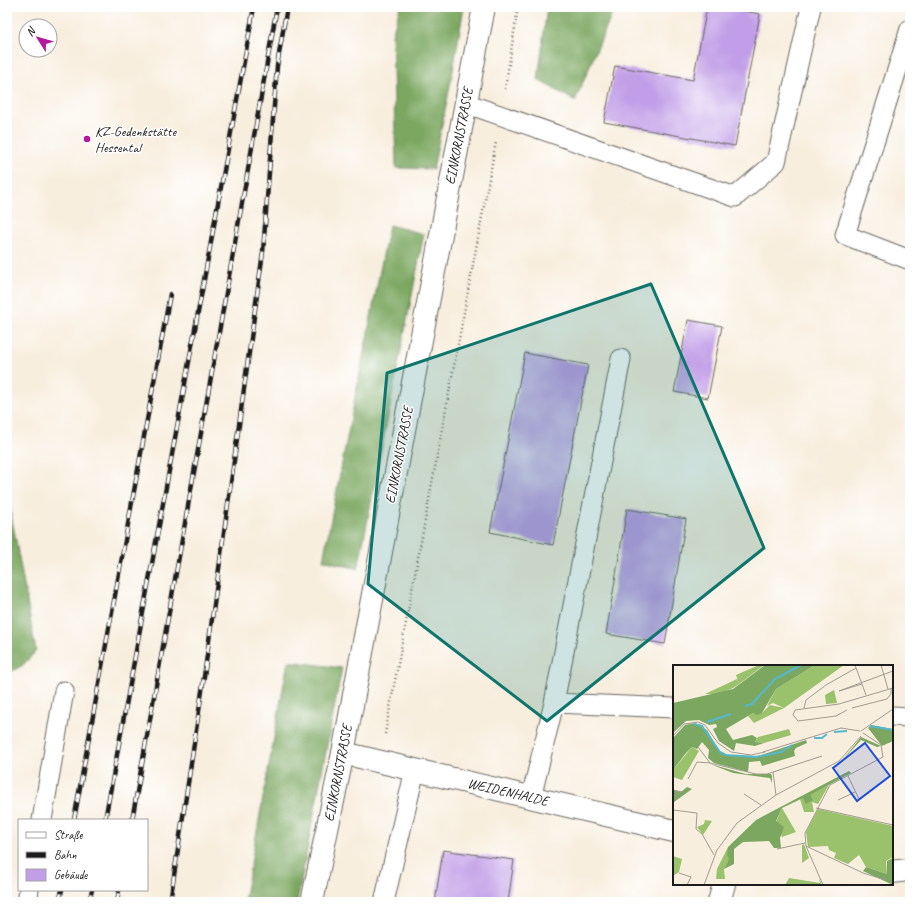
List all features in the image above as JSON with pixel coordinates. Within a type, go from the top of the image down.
[{"type":"street","name":"EINKORNSTRASSE","points":[[312,902],[343,753],[484,7]]},
{"type":"street","name":"WEIDENHALDE","points":[[343,753],[673,831]]},
{"type":"street","points":[[719,902],[724,885]]},
{"type":"lane","points":[[465,103],[736,197],[776,162],[811,7]]},
{"type":"lane","points":[[910,29],[846,235],[910,260]]},
{"type":"lane","points":[[531,798],[554,703],[621,359]]},
{"type":"lane","points":[[42,819],[64,691]]},
{"type":"lane","points":[[554,703],[673,708]]},
{"type":"lane","points":[[893,716],[910,717]]},
{"type":"lane","points":[[384,902],[416,770]]},
{"type":"lane","points":[[27,902],[30,891]]},
{"type":"path","points":[[380,762],[501,116],[518,7]]},
{"type":"highlighted area","points":[[651,284],[764,548],[547,721],[368,584],[387,373]]},
{"type":"green space","points":[[400,7],[464,7],[433,169],[396,168],[392,35]]},
{"type":"green space","points":[[547,7],[615,7],[575,101],[538,80]]},
{"type":"green space","points":[[389,225],[424,234],[358,569],[323,560]]},
{"type":"green space","points":[[7,491],[36,651],[23,665],[7,674]]},
{"type":"green space","points":[[288,661],[342,668],[297,902],[244,902]]},
{"type":"building","points":[[707,7],[722,7],[760,14],[735,146],[604,122],[615,66],[693,80]]},
{"type":"building","points":[[688,320],[722,326],[708,398],[674,392]]},
{"type":"building","points":[[525,353],[588,365],[553,545],[490,532]]},
{"type":"building","points":[[627,509],[686,519],[665,644],[606,634]]},
{"type":"building","points":[[443,850],[514,860],[508,902],[435,902]]},
{"type":"railway","points":[[105,819],[254,7]]},
{"type":"railway","points":[[132,819],[277,7]]},
{"type":"railway","points":[[170,902],[202,691],[263,252],[277,66],[287,7]]},
{"type":"railway","points":[[74,819],[170,294]]},
{"type":"railway","points":[[59,902],[62,891]]},
{"type":"railway","points":[[89,902],[92,891]]},
{"type":"railway","points":[[117,902],[119,891]]},
{"type":"place","name":"KZ-Gedenkstätte Hessental","points":[[87,139]]}]
